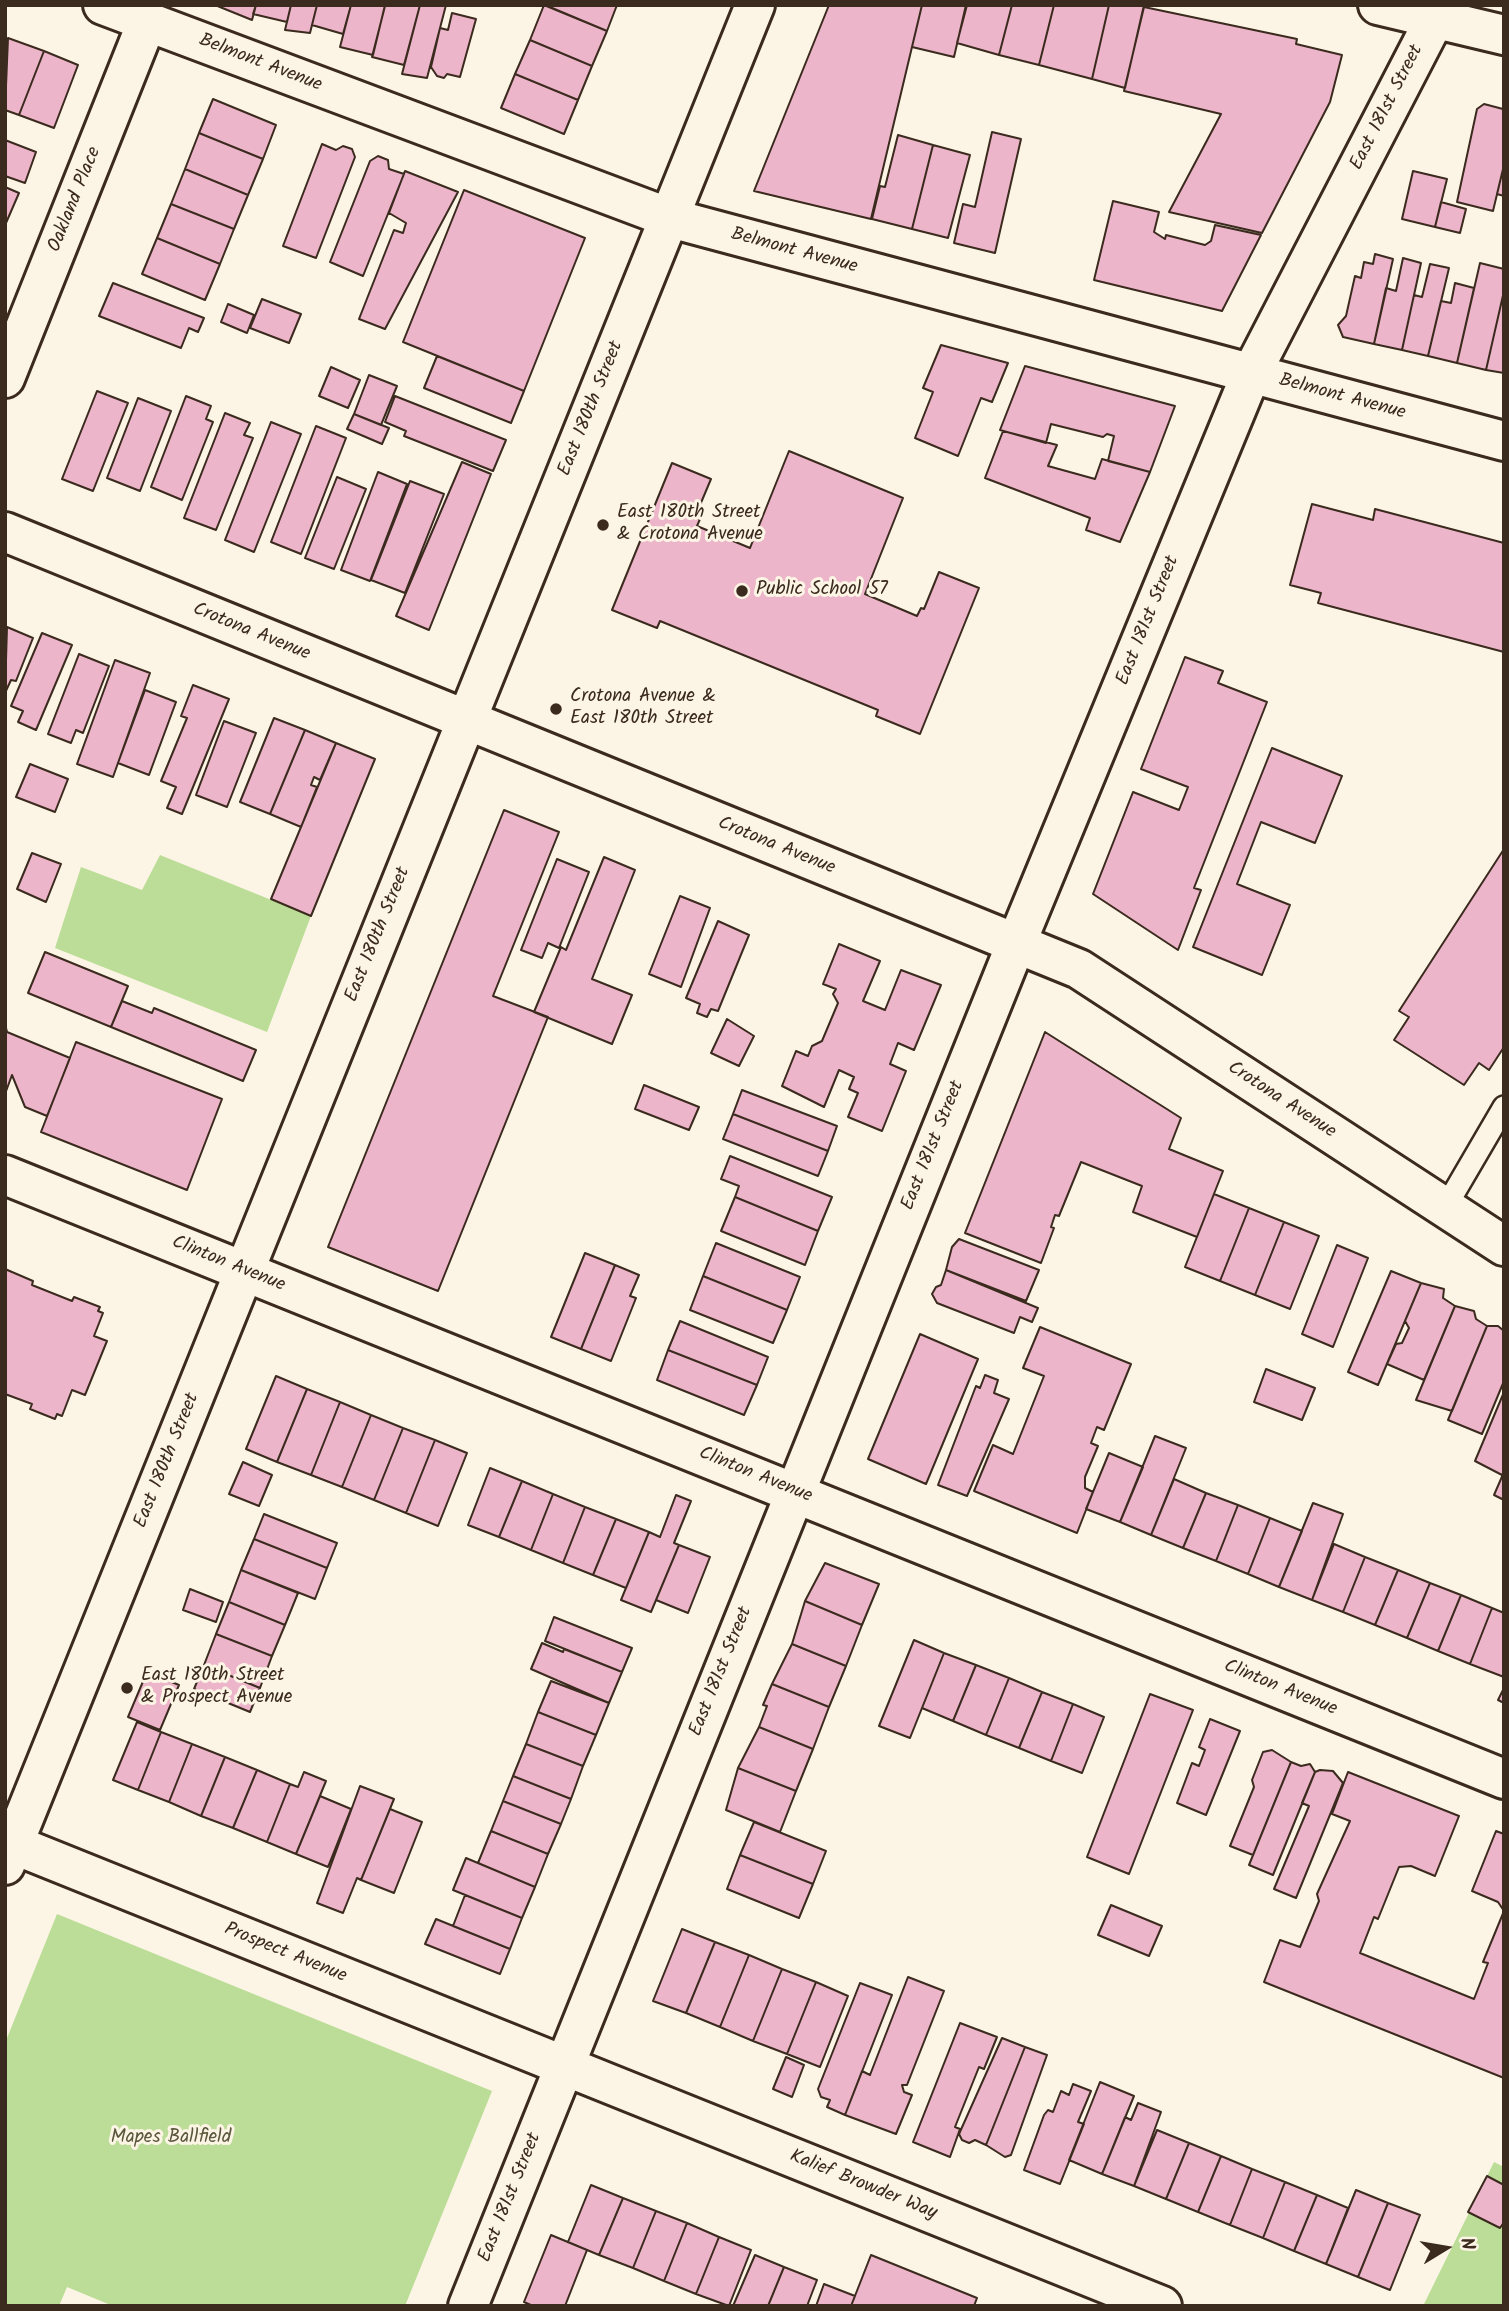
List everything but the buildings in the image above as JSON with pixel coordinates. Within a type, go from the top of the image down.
[{"type":"street","name":"Belmont Avenue","points":[[103,5],[670,218],[1504,441]]},
{"type":"street","name":"East 180th Street","points":[[8,1850],[755,5]]},
{"type":"street","points":[[1378,5],[1438,12],[1504,35]]},
{"type":"street","name":"East 181st Street","points":[[468,2306],[1016,944],[1251,374],[1438,12]]},
{"type":"street","name":"Oakland Place","points":[[5,378],[148,22]]},
{"type":"street","name":"Crotona Avenue","points":[[5,533],[1079,969],[1504,1246]]},
{"type":"street","name":"Clinton Avenue","points":[[5,1175],[1504,1779]]},
{"type":"street","name":"Prospect Avenue","points":[[8,1850],[564,2067]]},
{"type":"street","name":"Kalief Browder Way","points":[[564,2067],[1161,2306]]},
{"type":"lane","points":[[1445,1208],[1504,1107]]},
{"type":"green space","points":[[160,855],[311,916],[267,1032],[55,948],[81,867],[142,890]]},
{"type":"green space","name":"Mapes Ballfield","points":[[57,1914],[492,2091],[405,2306],[113,2306],[67,2287],[59,2306],[5,2306],[5,2043]]},
{"type":"green space","points":[[1494,2162],[1504,2167],[1504,2306],[1423,2306]]},
{"type":"place","name":"East 180th Street & Crotona Avenue","points":[[603,525]]},
{"type":"place","name":"Public School 57","points":[[742,591]]},
{"type":"place","name":"Crotona Avenue & East 180th Street","points":[[556,709]]},
{"type":"place","name":"East 180th Street & Prospect Avenue","points":[[127,1688]]}]
